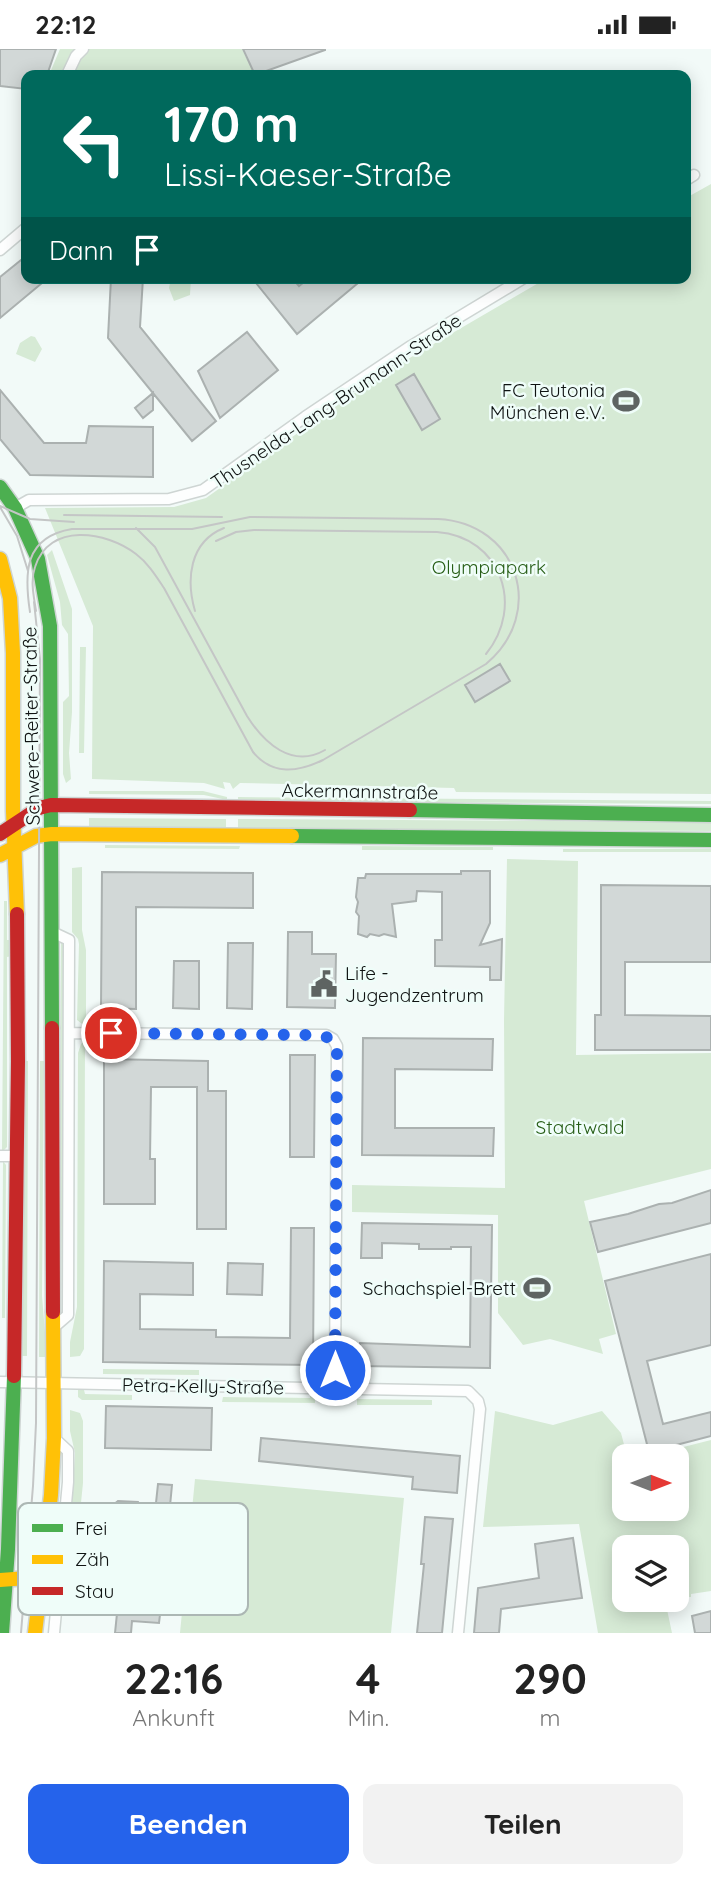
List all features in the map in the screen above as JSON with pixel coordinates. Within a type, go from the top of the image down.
[{"type":"main road","name":"Schwere-Reiter-Straße","points":[[0,487],[15,508],[38,559],[50,626],[54,1438],[48,1503]]},
{"type":"main road","name":"Schwere-Reiter-Straße","points":[[0,559],[10,598],[13,653],[18,1156],[7,1383],[2,1633]]},
{"type":"main road","name":"Ackermannstraße","points":[[0,834],[39,808],[51,805],[711,815]]},
{"type":"main road","points":[[0,855],[36,836],[52,834],[711,840]]},
{"type":"main road","name":"Schwere-Reiter-Straße","points":[[35,1633],[37,1615]]},
{"type":"street","points":[[69,70],[83,49]]},
{"type":"street","points":[[0,250],[21,232]]},
{"type":"street","name":"Thusnelda-Lang-Brumann-Straße","points":[[15,508],[29,500],[169,499],[203,490],[401,352],[514,284]]},
{"type":"street","points":[[52,932],[69,940],[68,1315],[53,1328]]},
{"type":"street","points":[[69,1033],[327,1035],[333,1039],[337,1047],[335,1388]]},
{"type":"street","points":[[0,1156],[18,1156]]},
{"type":"street","name":"Petra-Kelly-Straße","points":[[7,1383],[468,1391],[474,1396],[480,1409],[458,1633]]},
{"type":"street","name":"Schwere-Reiter-Straße","points":[[54,1438],[68,1451],[65,1503]]},
{"type":"street","name":"Schwere-Reiter-Straße","points":[[54,1633],[55,1615]]},
{"type":"green space","points":[[60,49],[242,49],[252,70],[51,70]]},
{"type":"green space","name":"Olympiapark","points":[[711,184],[711,794],[456,792],[454,788],[240,783],[233,789],[230,783],[223,782],[225,789],[204,783],[92,779],[93,626],[45,508],[174,507],[206,498],[377,377],[537,284],[691,284],[691,195]]},
{"type":"green space","points":[[170,284],[191,284],[190,295],[174,301]]},
{"type":"green space","points":[[31,336],[35,337],[42,349],[35,362],[16,354],[20,343]]},
{"type":"green space","points":[[52,550],[72,609],[72,712],[69,753],[71,779],[66,783],[63,774],[63,702],[69,696],[68,634],[62,625],[60,602],[47,555]]},
{"type":"green space","points":[[80,647],[86,647],[84,753],[79,753]]},
{"type":"green space","points":[[89,791],[203,791],[227,797],[227,800],[204,795],[89,794]]},
{"type":"green space","points":[[238,797],[711,801],[711,804],[238,801]]},
{"type":"green space","points":[[89,818],[226,819],[226,828],[89,827]]},
{"type":"green space","points":[[238,819],[711,822],[711,831],[238,828]]},
{"type":"green space","points":[[105,845],[240,846],[239,849],[105,848]]},
{"type":"green space","points":[[362,846],[493,847],[493,850],[362,850]]},
{"type":"green space","points":[[563,849],[711,849],[711,852],[563,852]]},
{"type":"green space","name":"Stadtwald","points":[[507,859],[578,861],[576,1055],[711,1053],[711,1169],[584,1201],[616,1334],[599,1339],[603,1354],[550,1339],[523,1345],[498,1313],[498,1215],[352,1212],[352,1185],[505,1188]]},
{"type":"green space","points":[[82,867],[86,1027],[77,1020],[79,944],[72,932],[72,868]]},
{"type":"green space","points":[[4,901],[7,901],[7,940],[12,940],[12,956],[7,957],[7,1147],[2,1152]]},
{"type":"green space","points":[[61,942],[65,947],[61,1313],[59,1299]]},
{"type":"green space","points":[[85,1041],[84,1349],[80,1356],[70,1357],[77,1307],[78,1053]]},
{"type":"green space","points":[[25,1061],[28,1061],[27,1356],[22,1356]]},
{"type":"green space","points":[[40,1061],[44,1061],[42,1296],[47,1357],[39,1357]]},
{"type":"green space","points":[[3,1161],[6,1165],[5,1318],[2,1318]]},
{"type":"green space","points":[[103,1369],[199,1370],[199,1375],[103,1374]]},
{"type":"green space","points":[[78,1390],[84,1390],[85,1394],[132,1395],[132,1400],[82,1400],[78,1397]]},
{"type":"green space","points":[[310,1394],[315,1394],[315,1403],[222,1402],[223,1397],[310,1398]]},
{"type":"green space","points":[[357,1399],[432,1400],[432,1405],[357,1405]]},
{"type":"green space","points":[[70,1410],[80,1413],[83,1421],[81,1503],[72,1503],[75,1453],[70,1431]]},
{"type":"green space","points":[[495,1411],[553,1425],[602,1411],[621,1433],[624,1444],[612,1444],[612,1521],[690,1521],[690,1445],[711,1440],[711,1591],[691,1594],[689,1597],[689,1535],[612,1535],[612,1612],[668,1612],[672,1633],[598,1633],[579,1524],[483,1527]]},
{"type":"green space","points":[[195,1479],[404,1498],[391,1633],[180,1633],[182,1615],[248,1615],[248,1503],[193,1503]]},
{"type":"building","points":[[0,49],[56,49],[49,70],[21,70],[21,88],[0,86]]},
{"type":"building","points":[[243,49],[325,49],[269,70],[253,70]]},
{"type":"building","points":[[21,260],[21,284],[41,284],[0,318],[0,277]]},
{"type":"building","points":[[111,284],[143,284],[140,327],[216,421],[192,441],[108,338]]},
{"type":"building","points":[[257,284],[357,284],[297,334]]},
{"type":"building","points":[[247,332],[278,370],[220,418],[198,371]]},
{"type":"building","points":[[414,374],[440,419],[422,430],[396,385]]},
{"type":"building","points":[[0,390],[44,443],[86,443],[89,426],[153,427],[153,477],[30,475],[0,439]]},
{"type":"building","points":[[153,393],[153,410],[143,418],[135,408]]},
{"type":"building","points":[[500,664],[510,681],[475,702],[465,685]]},
{"type":"building","points":[[461,871],[490,871],[490,923],[480,945],[502,939],[501,980],[490,980],[490,967],[435,966],[435,940],[442,940],[442,892],[417,891],[416,901],[392,904],[396,937],[370,934],[367,937],[358,934],[358,878],[365,878],[366,874],[461,874]]},
{"type":"building","points":[[102,872],[253,873],[253,908],[136,907],[136,1009],[101,1008]]},
{"type":"building","points":[[601,885],[711,886],[711,962],[625,962],[625,1015],[711,1016],[711,1050],[595,1050],[595,1015],[601,1015]]},
{"type":"building","points":[[288,932],[312,932],[312,954],[336,954],[335,1008],[287,1007]]},
{"type":"building","points":[[228,943],[253,943],[252,1009],[227,1008]]},
{"type":"building","points":[[174,961],[199,961],[199,1009],[173,1008]]},
{"type":"building","points":[[363,1038],[493,1039],[492,1070],[395,1069],[395,1128],[494,1128],[493,1156],[362,1155]]},
{"type":"building","points":[[290,1055],[315,1055],[314,1157],[290,1157]]},
{"type":"building","points":[[104,1059],[208,1061],[208,1091],[226,1091],[226,1229],[197,1229],[197,1087],[151,1087],[150,1159],[155,1159],[155,1204],[104,1204]]},
{"type":"building","points":[[711,1190],[711,1223],[598,1252],[590,1222],[672,1203]]},
{"type":"building","points":[[362,1223],[492,1225],[490,1368],[360,1366],[360,1343],[470,1347],[471,1247],[419,1249],[419,1244],[382,1243],[382,1258],[361,1258]]},
{"type":"building","points":[[291,1228],[314,1228],[313,1365],[103,1362],[104,1261],[193,1263],[193,1295],[140,1294],[140,1329],[216,1330],[216,1337],[290,1338]]},
{"type":"building","points":[[711,1254],[711,1345],[647,1361],[663,1424],[711,1412],[711,1436],[680,1444],[647,1444],[605,1281]]},
{"type":"building","points":[[228,1263],[263,1264],[262,1295],[227,1294]]},
{"type":"building","points":[[106,1406],[212,1408],[211,1450],[105,1448]]},
{"type":"building","points":[[261,1438],[460,1456],[457,1493],[412,1489],[413,1477],[259,1461]]},
{"type":"building","points":[[158,1484],[172,1485],[170,1503],[156,1503]]},
{"type":"building","points":[[118,1501],[139,1503],[116,1503]]},
{"type":"building","points":[[425,1517],[453,1519],[442,1633],[417,1633],[424,1564],[421,1564]]},
{"type":"building","points":[[573,1538],[582,1598],[501,1609],[499,1633],[474,1633],[478,1588],[539,1578],[535,1544]]},
{"type":"building","points":[[711,1611],[711,1633],[695,1633],[692,1616]]},
{"type":"building","points":[[117,1615],[160,1615],[159,1623],[132,1621],[131,1633],[115,1633]]},
{"type":"tram line","points":[[0,506],[30,519],[74,522]]},
{"type":"tram line","points":[[0,507],[17,536],[28,571]]},
{"type":"tram line","points":[[64,515],[222,517]]},
{"type":"tram line","points":[[30,612],[27,584],[31,559],[36,548],[56,533],[72,529],[192,529],[250,517],[438,519],[466,524],[488,536],[504,553],[515,574],[519,597],[515,620],[505,643],[486,664],[323,760],[295,769],[269,765],[253,752],[164,588],[144,561],[124,546],[95,536],[80,535],[65,537],[52,543],[42,553],[35,567],[33,589],[36,611]]},
{"type":"tram line","points":[[136,528],[155,547],[254,726],[270,744],[290,755],[301,757],[325,750]]},
{"type":"tram line","points":[[195,611],[191,587],[193,563],[203,543],[224,528]]},
{"type":"tram line","points":[[216,541],[236,532],[254,530],[437,532],[459,537],[477,546],[491,560],[500,577],[505,596],[504,615],[498,635],[486,654]]},
{"type":"tram line","points":[[32,1503],[36,1423],[40,659],[34,602]]},
{"type":"tram line","points":[[21,1633],[22,1615]]},
{"type":"traffic: fast","points":[[0,487],[15,508],[38,559],[50,626],[52,1028]]},
{"type":"traffic: fast","points":[[410,810],[711,815]]},
{"type":"traffic: fast","points":[[292,836],[711,840]]},
{"type":"traffic: fast","points":[[2,1633],[14,1376]]},
{"type":"traffic: slow","points":[[0,559],[10,598],[13,653],[13,811],[17,914]]},
{"type":"traffic: slow","points":[[0,855],[36,836],[52,834],[292,836]]},
{"type":"traffic: slow","points":[[50,1503],[54,1438],[53,1312]]},
{"type":"traffic: slow","points":[[0,1580],[18,1579]]},
{"type":"traffic: slow","points":[[35,1633],[37,1615]]},
{"type":"traffic: jam","points":[[0,834],[39,808],[51,805],[410,810]]},
{"type":"traffic: jam","points":[[14,1376],[17,914]]},
{"type":"traffic: jam","points":[[52,1028],[53,1312]]},
{"type":"place","name":"FC Teutonia München e.V.","points":[[626,401]]},
{"type":"place","name":"Life - Jugendzentrum","points":[[324,984]]},
{"type":"place","name":"Schachspiel-Brett","points":[[537,1288]]},
{"type":"route","points":[[111,1033],[327,1035],[333,1039],[337,1047],[335,1370]]}]
